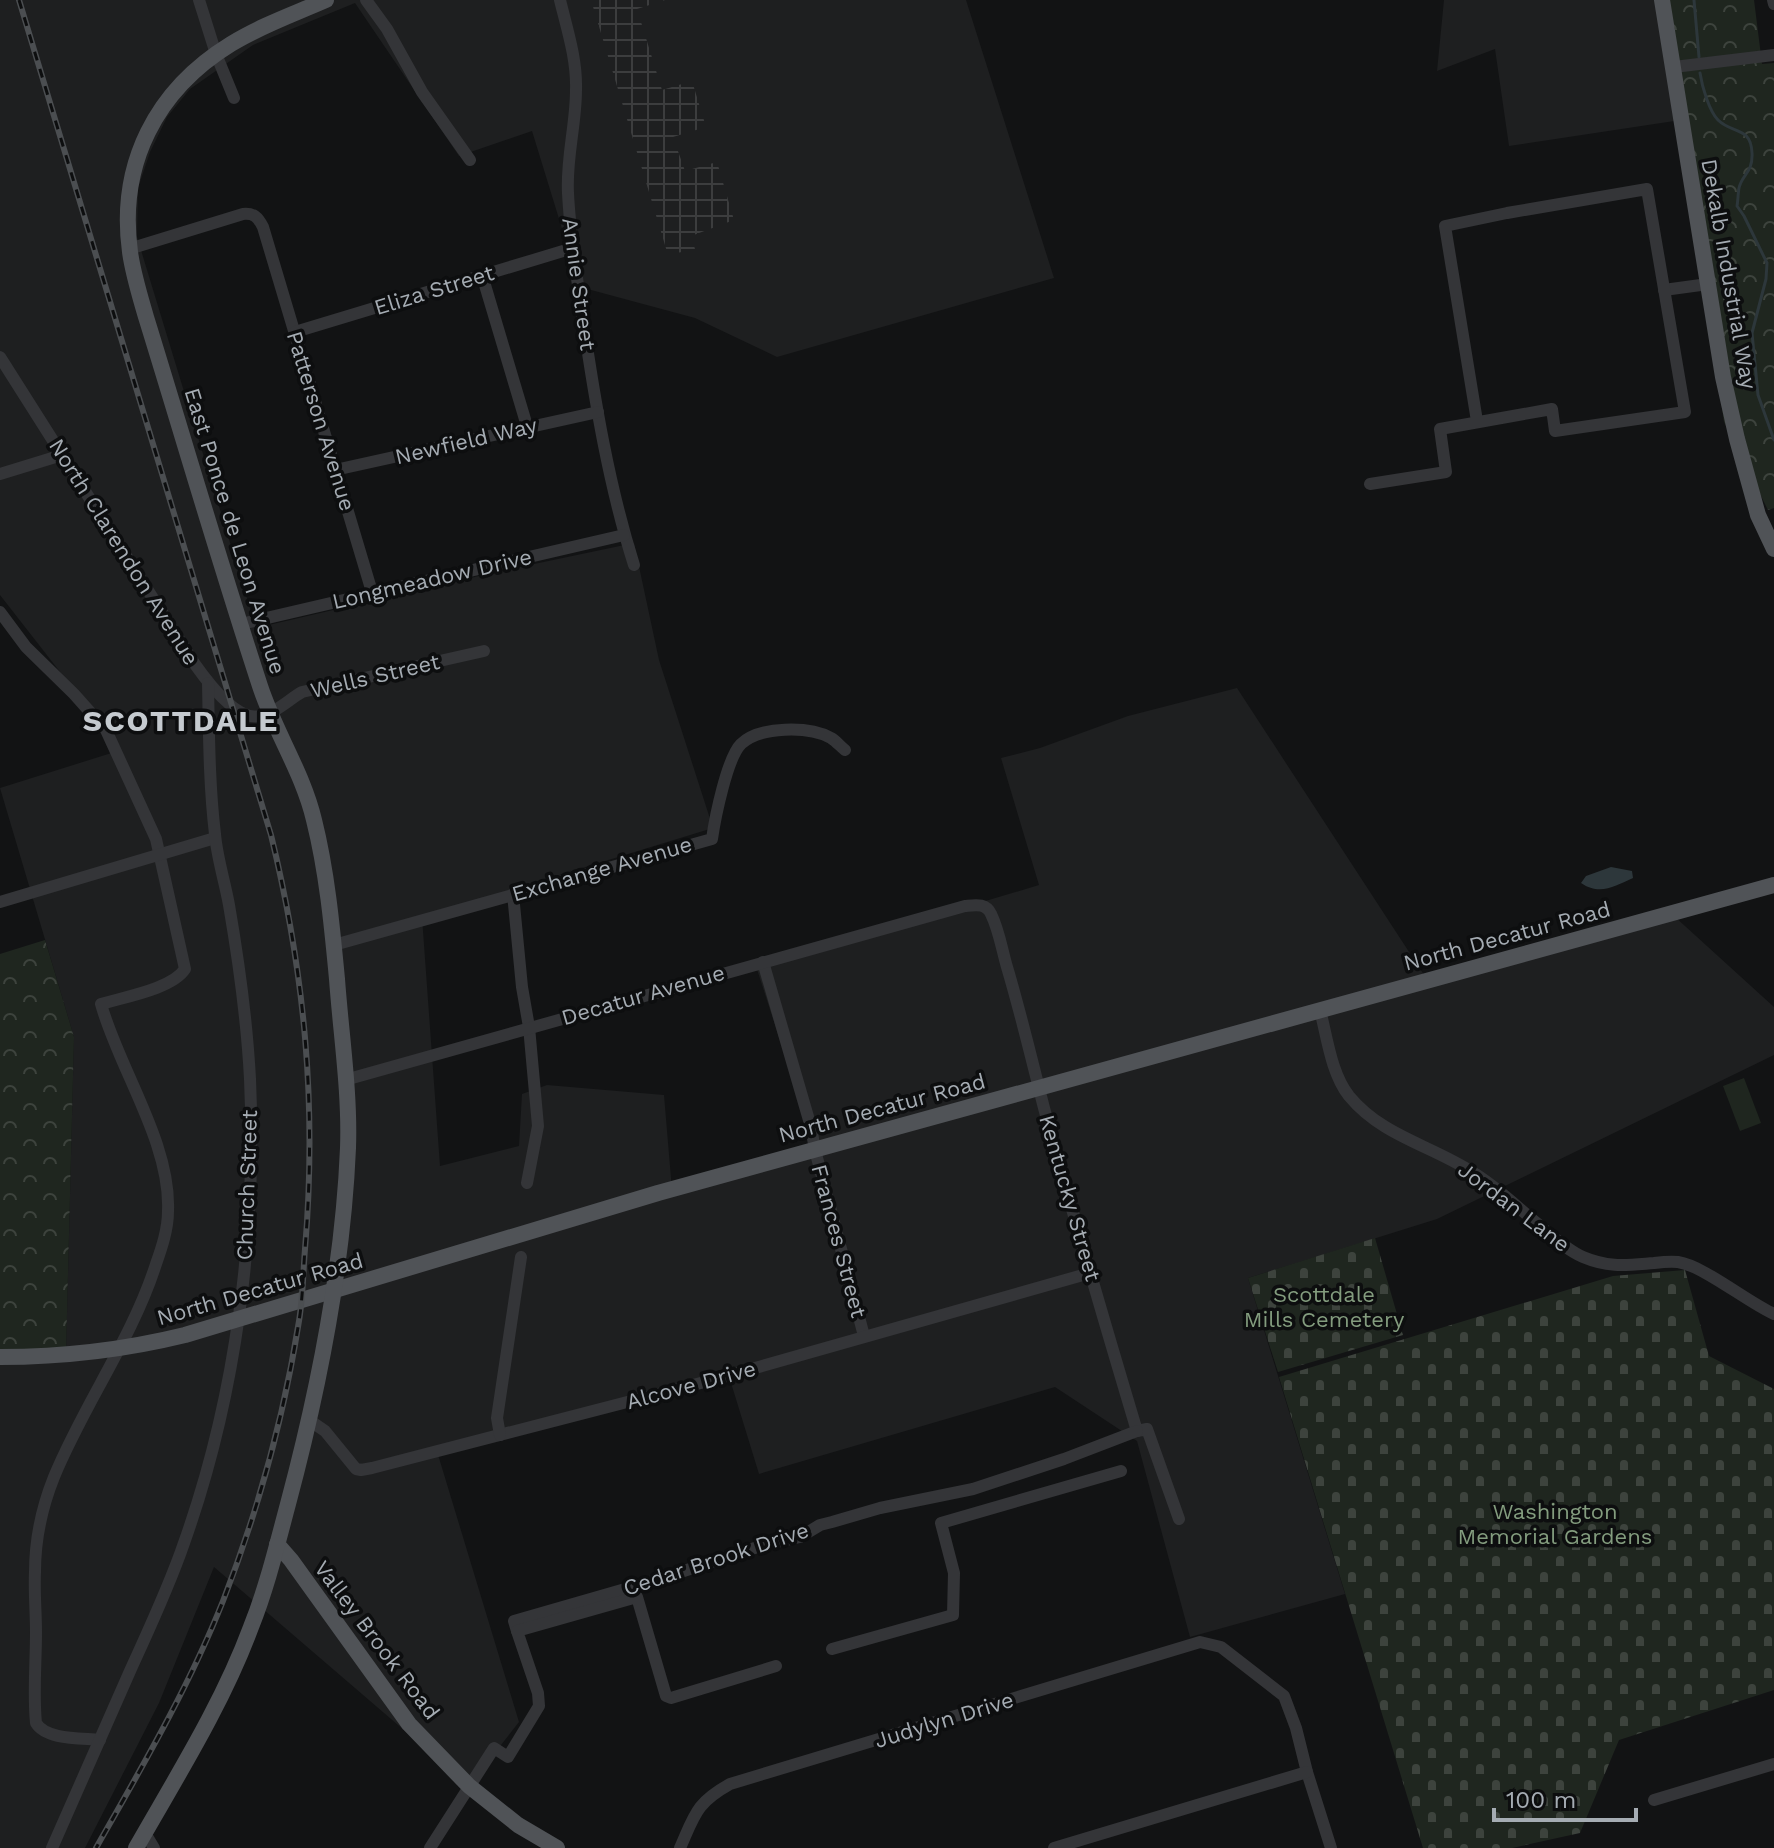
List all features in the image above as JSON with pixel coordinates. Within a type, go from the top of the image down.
[{"type":"main road","name":"East Ponce de Leon Avenue","points":[[145,1843],[235,1667],[260,1603],[309,1420],[333,1292],[348,1144],[334,945],[321,849],[304,786],[270,712],[241,624],[133,273],[129,249],[128,193],[140,148],[156,115],[189,74],[252,32],[326,0]]},
{"type":"main road","name":"Dekalb Industrial Way","points":[[1662,0],[1723,377],[1758,515],[1774,549]]},
{"type":"main road","name":"North Decatur Road","points":[[0,1357],[86,1353],[172,1338],[600,1210],[1774,885]]},
{"type":"main road","name":"Valley Brook Road","points":[[277,1544],[409,1724],[469,1786],[518,1825],[557,1848]]},
{"type":"street","points":[[199,0],[234,98]]},
{"type":"street","points":[[366,0],[387,29],[422,92],[470,160]]},
{"type":"street","name":"Annie Street","points":[[560,0],[577,85],[567,169],[573,248],[598,412],[624,535],[634,565]]},
{"type":"street","points":[[1674,67],[1774,55]]},
{"type":"street","points":[[1370,484],[1446,472],[1440,429],[1552,409],[1555,431],[1685,412],[1647,189],[1445,226],[1477,421]]},
{"type":"street","name":"Patterson Avenue","points":[[129,249],[248,213],[259,219],[372,592]]},
{"type":"street","name":"Eliza Street","points":[[295,332],[573,248]]},
{"type":"street","points":[[482,275],[527,426]]},
{"type":"street","points":[[1664,290],[1708,284]]},
{"type":"street","name":"North Clarendon Avenue","points":[[0,357],[208,683],[240,714],[250,717],[270,712]]},
{"type":"street","name":"Newfield Way","points":[[335,470],[598,412]]},
{"type":"street","points":[[0,474],[62,455]]},
{"type":"street","name":"Longmeadow Drive","points":[[241,624],[624,535]]},
{"type":"street","points":[[0,612],[26,647],[106,730],[161,853],[185,969],[164,985],[101,1004],[153,1133],[165,1177],[168,1210],[164,1239],[152,1278],[55,1476],[43,1510],[36,1548],[36,1723],[41,1731],[50,1735],[100,1740]]},
{"type":"street","name":"Wells Street","points":[[270,712],[302,692],[484,651]]},
{"type":"street","name":"Church Street","points":[[52,1848],[153,1620],[187,1534],[214,1441],[239,1320],[252,1143],[250,1077],[237,956],[215,838],[208,683]]},
{"type":"street","name":"Exchange Avenue","points":[[334,945],[712,839],[717,804],[732,762],[741,744],[761,734],[783,729],[808,731],[830,738],[845,750]]},
{"type":"street","points":[[0,902],[215,838]]},
{"type":"street","points":[[513,894],[538,1126],[527,1183]]},
{"type":"street","name":"Kentucky Street","points":[[942,913],[981,905],[991,914],[1137,1431],[1147,1429],[1179,1519]]},
{"type":"street","name":"Decatur Avenue","points":[[345,1080],[942,913]]},
{"type":"street","name":"Frances Street","points":[[763,962],[811,1127],[864,1336]]},
{"type":"street","name":"Jordan Lane","points":[[1320,1010],[1340,1081],[1370,1118],[1399,1136],[1473,1172],[1579,1255],[1612,1266],[1669,1261],[1686,1264],[1774,1314]]},
{"type":"street","points":[[500,1435],[497,1418],[521,1257]]},
{"type":"street","name":"Alcove Drive","points":[[309,1420],[325,1431],[356,1469],[361,1470],[720,1378],[1090,1273]]},
{"type":"street","name":"Cedar Brook Drive","points":[[469,1786],[494,1748],[508,1757],[539,1706],[538,1693],[517,1631],[636,1592],[724,1557],[800,1537],[820,1525],[880,1508],[973,1489],[1137,1431]]},
{"type":"street","points":[[941,1523],[1121,1471]]},
{"type":"street","points":[[832,1649],[953,1615],[954,1573],[941,1523],[929,1498]]},
{"type":"street","name":"Cedar Brook Drive","points":[[636,1592],[666,1696],[671,1698],[776,1666]]},
{"type":"street","name":"Judylyn Drive","points":[[680,1848],[697,1810],[710,1795],[730,1784],[1200,1642],[1221,1647],[1284,1696],[1331,1848]]},
{"type":"street","points":[[1654,1800],[1774,1764]]},
{"type":"street","points":[[1054,1848],[1307,1772]]},
{"type":"street","points":[[430,1848],[469,1786]]},
{"type":"shaded area","points":[[0,0],[966,0],[1054,278],[777,357],[695,318],[580,287],[532,131],[459,156],[355,3],[253,45],[190,89],[167,117],[150,152],[138,188],[137,237],[256,628],[634,543],[659,660],[713,828],[422,917],[440,1166],[519,1146],[522,1094],[547,1085],[664,1095],[672,1190],[815,1149],[755,963],[1039,885],[1001,758],[1040,748],[1128,716],[1237,688],[1428,981],[1674,916],[1774,1007],[1774,1055],[1437,1219],[1248,1278],[1345,1594],[1190,1637],[1137,1441],[1055,1387],[759,1474],[728,1373],[436,1448],[519,1722],[469,1786],[214,1567],[159,1703],[85,1848],[0,1848],[0,1354],[66,1353],[74,1037],[0,788],[121,750],[0,595]]},
{"type":"shaded area","points":[[591,0],[665,0],[637,9],[662,90],[692,81],[706,127],[673,137],[685,171],[717,162],[734,220],[691,236],[695,249],[668,255]]},
{"type":"shaded area","points":[[1444,0],[1658,0],[1681,120],[1509,146],[1495,49],[1437,71]]},
{"type":"shaded area","points":[[1611,867],[1632,871],[1633,878],[1601,889],[1581,883],[1586,876]]},
{"type":"green space","points":[[1658,0],[1754,0],[1762,64],[1774,63],[1774,508],[1768,510],[1724,422],[1681,120]]},
{"type":"green space","points":[[45,940],[74,1037],[66,1353],[0,1354],[0,954]]},
{"type":"green space","points":[[1744,1078],[1761,1123],[1740,1131],[1723,1086]]},
{"type":"green space","name":"Scottdale Mills Cemetery","points":[[1375,1238],[1403,1335],[1278,1372],[1248,1278]]},
{"type":"green space","name":"Washington Memorial Gardens","points":[[1685,1270],[1709,1356],[1774,1389],[1774,1690],[1619,1740],[1580,1833],[1512,1848],[1423,1848],[1279,1377],[1613,1276]]},
{"type":"waterway","points":[[1694,0],[1699,57]]},
{"type":"waterway","points":[[1700,73],[1706,98],[1715,116],[1723,124],[1744,134],[1751,144],[1751,165],[1740,183],[1737,206],[1767,263],[1752,333],[1758,395],[1774,440]]},
{"type":"railway","points":[[19,0],[271,835],[300,989],[308,1092],[310,1144],[301,1303],[286,1392],[268,1463],[236,1567],[210,1633],[164,1726],[96,1848]]},
{"type":"district","name":"SCOTTDALE","points":[[181,720]]}]
